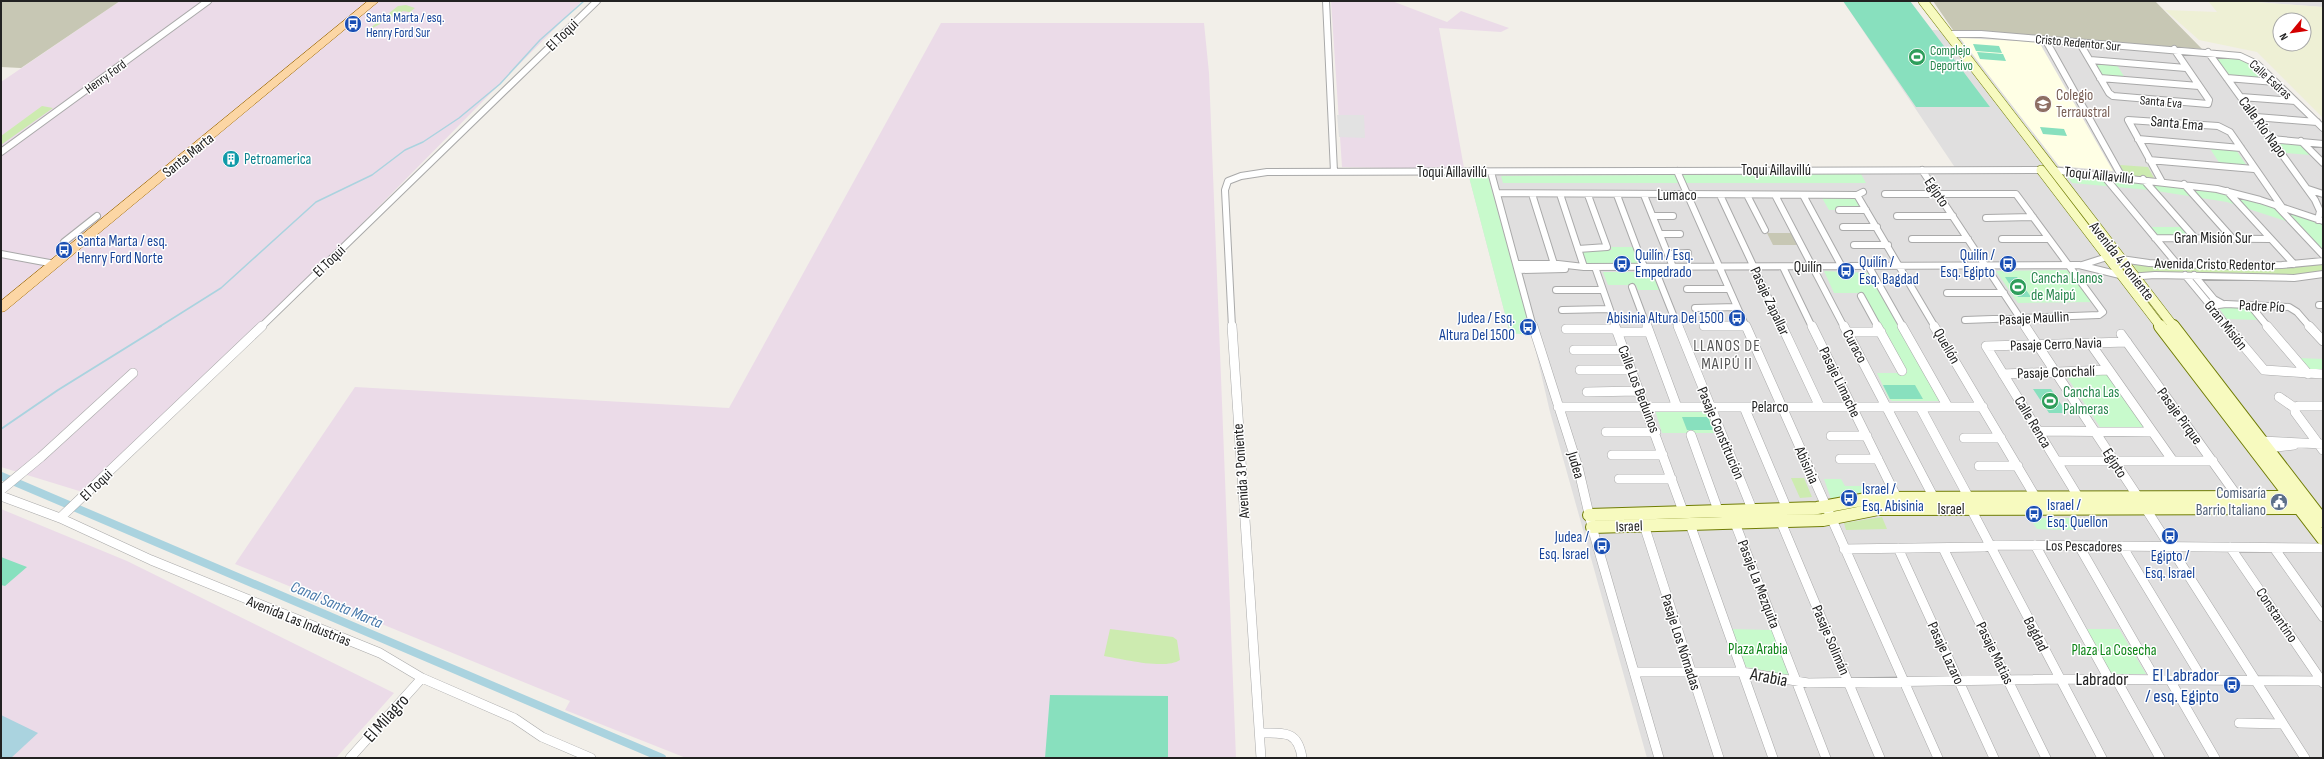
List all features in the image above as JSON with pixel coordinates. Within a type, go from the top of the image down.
[{"type":"main road","name":"Santa Marta","points":[[1,308],[374,1]]},
{"type":"street","name":"Henry Ford","points":[[1,152],[208,1]]},
{"type":"street","name":"El Toqui","points":[[60,518],[84,497],[597,1]]},
{"type":"street","points":[[1326,1],[1334,172]]},
{"type":"street","name":"Avenida 4 Poniente","points":[[1923,1],[2264,444],[2304,503],[2320,520],[2323,539]]},
{"type":"street","name":"Cristo Redentor Sur","points":[[1949,34],[1975,34],[2208,52]]},
{"type":"street","points":[[2045,39],[2122,177]]},
{"type":"street","points":[[2079,42],[2100,78],[2199,86]]},
{"type":"street","points":[[2174,49],[2199,86]]},
{"type":"street","name":"Calle Río Napo","points":[[2208,52],[2308,189],[2319,207],[2320,220]]},
{"type":"street","name":"Calle Esdras","points":[[2208,52],[2244,57],[2257,64],[2323,128]]},
{"type":"street","points":[[2090,60],[2186,68]]},
{"type":"street","name":"Santa Eva","points":[[2100,78],[2109,93],[2114,96],[2202,105],[2208,104],[2208,100],[2199,86]]},
{"type":"street","points":[[2227,78],[2275,82]]},
{"type":"street","points":[[2241,97],[2295,101]]},
{"type":"street","points":[[2256,117],[2317,122]]},
{"type":"street","name":"Santa Ema","points":[[2138,139],[2128,120],[2218,126],[2226,129],[2241,148]]},
{"type":"street","points":[[2138,139],[2241,148],[2279,206],[2323,255]]},
{"type":"street","points":[[2138,139],[2162,182]]},
{"type":"street","points":[[2271,139],[2323,144]]},
{"type":"street","points":[[2301,141],[2323,163]]},
{"type":"street","points":[[2150,160],[2254,169]]},
{"type":"street","name":"Egipto","points":[[1922,170],[2146,509],[2305,758]]},
{"type":"street","name":"Avenida 4 Poniente","points":[[2041,170],[2291,497]]},
{"type":"street","name":"Toqui Aillavillú","points":[[1225,184],[1234,178],[1256,173],[2052,170],[2143,179],[2227,191],[2320,220]]},
{"type":"street","name":"Abisinia","points":[[1677,171],[1938,758]]},
{"type":"street","name":"Judea","points":[[1491,172],[1535,333],[1578,467],[1592,527],[1659,758]]},
{"type":"street","points":[[2103,175],[2177,264]]},
{"type":"street","points":[[2143,179],[2195,238]]},
{"type":"street","name":"Avenida 3 Poniente","points":[[1225,184],[1225,213],[1243,505],[1261,758]]},
{"type":"street","points":[[2184,184],[2233,239]]},
{"type":"street","points":[[2308,189],[2323,194]]},
{"type":"street","points":[[2227,191],[2294,264]]},
{"type":"street","name":"Lumaco","points":[[1497,193],[1588,195],[1803,195],[1860,193]]},
{"type":"street","name":"Quellón","points":[[1860,193],[1866,210],[2036,498]]},
{"type":"street","points":[[1532,194],[1554,264]]},
{"type":"street","points":[[1560,194],[1584,267]]},
{"type":"street","points":[[1885,194],[2016,194],[2069,266]]},
{"type":"street","points":[[1578,249],[1607,247],[1588,195]]},
{"type":"street","points":[[1616,195],[1644,267]]},
{"type":"street","points":[[1644,195],[1673,267]]},
{"type":"street","name":"Pasaje Zapallar","points":[[1720,195],[1820,407]]},
{"type":"street","points":[[1747,195],[1765,230]]},
{"type":"street","name":"Curaco","points":[[1775,195],[1934,498]]},
{"type":"street","points":[[1803,195],[1842,267]]},
{"type":"street","points":[[1839,210],[1866,210]]},
{"type":"street","points":[[64,242],[97,216]]},
{"type":"street","points":[[1653,216],[1673,216]]},
{"type":"street","points":[[1897,216],[1953,216]]},
{"type":"street","points":[[1986,218],[2033,217]]},
{"type":"street","points":[[1843,227],[1877,227]]},
{"type":"street","points":[[1660,234],[1680,234]]},
{"type":"street","name":"Gran Misión Sur","points":[[2155,238],[2270,239]]},
{"type":"street","points":[[1912,239],[1968,239]]},
{"type":"street","points":[[2002,239],[2049,239]]},
{"type":"street","points":[[1854,245],[1888,245]]},
{"type":"street","points":[[1668,254],[1688,253]]},
{"type":"street","points":[[1,254],[55,264]]},
{"type":"street","name":"Avenida Cristo Redentor","points":[[2107,257],[2149,263],[2229,266],[2294,264],[2323,261]]},
{"type":"street","name":"Quilín","points":[[2080,266],[2107,257]]},
{"type":"street","name":"Quilín","points":[[1518,267],[1554,264],[1584,267],[2080,266],[2122,277]]},
{"type":"street","name":"Pasaje Maullin","points":[[1965,320],[2103,314],[2069,266]]},
{"type":"street","points":[[2229,266],[2240,271],[2241,274],[2238,276]]},
{"type":"street","name":"Quilín","points":[[1518,267],[1563,270],[1584,267]]},
{"type":"street","name":"Calle Los Beduinos","points":[[1595,267],[1630,370],[1644,407],[1656,432],[1683,511]]},
{"type":"street","name":"Pasaje Constitución","points":[[1654,267],[1752,510]]},
{"type":"street","name":"Pasaje Limache","points":[[1783,267],[1897,498]]},
{"type":"street","points":[[1869,267],[1948,407]]},
{"type":"street","name":"Avenida Cristo Redentor","points":[[2122,277],[2155,275],[2294,278],[2321,277]]},
{"type":"street","name":"Gran Misión","points":[[2185,275],[2260,367],[2268,372],[2308,374]]},
{"type":"street","name":"Gran Misión","points":[[2194,275],[2214,299],[2226,304]]},
{"type":"street","points":[[1632,287],[1677,407]]},
{"type":"street","points":[[1687,289],[1729,289]]},
{"type":"street","points":[[1556,290],[1603,290]]},
{"type":"street","points":[[1947,293],[2004,293]]},
{"type":"street","points":[[1861,296],[1902,371]]},
{"type":"street","name":"Padre Pío","points":[[2211,306],[2226,304],[2284,306],[2292,308],[2323,341]]},
{"type":"street","points":[[2250,305],[2308,374],[2323,374]]},
{"type":"street","points":[[1695,308],[1737,307]]},
{"type":"street","points":[[1562,310],[1609,309]]},
{"type":"street","points":[[1704,326],[1746,326]]},
{"type":"street","points":[[1566,329],[1649,332]]},
{"type":"street","points":[[1848,332],[1881,332]]},
{"type":"street","name":"Pasaje Pirque","points":[[2121,334],[2238,497]]},
{"type":"street","name":"Pasaje Cerro Navia","points":[[1986,346],[2127,342]]},
{"type":"street","points":[[2090,343],[2173,461]]},
{"type":"street","name":"Calle Renca","points":[[1986,346],[2079,498]]},
{"type":"street","points":[[1574,350],[1623,350]]},
{"type":"street","points":[[1580,370],[1630,370]]},
{"type":"street","name":"Pasaje Conchalí","points":[[2003,374],[2109,370]]},
{"type":"street","points":[[1,490],[22,474],[133,373]]},
{"type":"street","points":[[1587,392],[1638,391]]},
{"type":"street","points":[[2279,397],[2294,408],[2295,412],[2322,446]]},
{"type":"street","points":[[2294,408],[2298,406],[2323,406]]},
{"type":"street","name":"Pelarco","points":[[1558,407],[1983,407]]},
{"type":"street","points":[[1744,407],[1787,509]]},
{"type":"street","name":"Bagdad","points":[[1920,407],[2102,758]]},
{"type":"street","points":[[2038,431],[2152,432]]},
{"type":"street","points":[[1606,432],[1656,432]]},
{"type":"street","points":[[1691,435],[1718,510]]},
{"type":"street","points":[[1831,436],[1867,436]]},
{"type":"street","points":[[1964,438],[2001,438]]},
{"type":"street","points":[[2264,444],[2322,446]]},
{"type":"street","points":[[1612,455],[1663,455]]},
{"type":"street","points":[[1840,459],[1878,459]]},
{"type":"street","points":[[2057,461],[2213,462]]},
{"type":"street","points":[[1979,466],[2018,466]]},
{"type":"street","points":[[1619,479],[1672,479]]},
{"type":"street","name":"Avenida Las Industrias","points":[[1,496],[60,518],[151,560],[380,653],[422,678],[514,718],[542,737],[591,758]]},
{"type":"street","name":"Israel","points":[[1592,527],[1781,522],[1830,518],[1878,509],[2036,498],[2291,497],[2304,503]]},
{"type":"street","name":"Israel","points":[[1589,515],[1787,509],[1825,506],[1867,498],[1934,498],[1970,503],[2146,509],[2304,503]]},
{"type":"street","name":"Pasaje Solimán","points":[[1781,522],[1880,758]]},
{"type":"street","name":"Pasaje La Mezquita","points":[[1735,523],[1826,758]]},
{"type":"street","points":[[1690,524],[1773,758]]},
{"type":"street","name":"Pasaje Los Nómadas","points":[[1644,525],[1719,758]]},
{"type":"street","points":[[2036,545],[2160,758]]},
{"type":"street","name":"Los Pescadores","points":[[1844,549],[2036,545],[2323,548]]},
{"type":"street","points":[[2079,546],[2156,680]]},
{"type":"street","points":[[2122,546],[2204,680]]},
{"type":"street","name":"Constantino","points":[[2230,547],[2322,682]]},
{"type":"street","name":"Pasaje Lazaro","points":[[1898,548],[1994,758]]},
{"type":"street","name":"Pasaje Matias","points":[[1943,548],[2046,758]]},
{"type":"street","points":[[2274,548],[2323,617]]},
{"type":"street","name":"Arabia","points":[[1634,672],[1742,672],[1796,682],[1904,682]]},
{"type":"street","name":"El Milagro","points":[[350,758],[422,678]]},
{"type":"street","name":"Labrador","points":[[1904,682],[2113,679],[2322,682]]},
{"type":"street","points":[[2170,680],[2215,758]]},
{"type":"street","points":[[2239,723],[2283,724]]},
{"type":"street","points":[[1260,734],[1289,734],[1294,737],[1301,746],[1302,758]]},
{"type":"shaded area","points":[[1,1],[120,1],[21,68],[1,67]]},
{"type":"shaded area","points":[[120,1],[582,1],[226,361],[89,494],[1,467],[1,82]]},
{"type":"shaded area","points":[[1331,1],[1392,1],[1447,22],[1461,11],[1509,28],[1501,32],[1439,28],[1464,168],[1433,167],[1433,169],[1342,167]]},
{"type":"shaded area","points":[[1843,1],[1910,1],[1932,30],[1961,31],[2188,50],[2228,51],[2244,55],[2323,127],[2323,758],[1647,758],[1550,412],[1532,335],[1510,333],[1468,173],[1958,172]]},
{"type":"shaded area","points":[[1933,1],[2155,1],[2202,49],[1953,30]]},
{"type":"shaded area","points":[[2243,1],[2323,1],[2323,7]]},
{"type":"shaded area","points":[[2243,1],[2323,7],[2323,118],[2257,52],[2199,40],[2165,10],[2217,12],[2209,2]]},
{"type":"shaded area","points":[[941,23],[1204,23],[1209,73],[1236,758],[686,758],[565,710],[570,701],[235,564],[355,387],[729,408]]},
{"type":"shaded area","name":"Colegio Terraustral","points":[[1960,38],[2039,42],[2113,171],[2059,166]]},
{"type":"shaded area","points":[[1337,115],[1364,115],[1365,138],[1339,137]]},
{"type":"shaded area","points":[[1767,233],[1791,233],[1797,245],[1773,245]]},
{"type":"shaded area","points":[[1,509],[127,561],[394,693],[336,758],[1,758]]},
{"type":"green space","name":"Complejo Deportivo","points":[[1843,1],[1910,1],[1990,107],[1916,107]]},
{"type":"green space","points":[[406,5],[415,8],[411,11],[414,13],[403,11],[364,33],[398,6]]},
{"type":"green space","points":[[1973,44],[1999,46],[2002,53],[1976,51]]},
{"type":"green space","points":[[1977,52],[2003,54],[2006,61],[1980,59]]},
{"type":"green space","points":[[2213,55],[2230,57],[2244,61],[2268,79],[2230,76]]},
{"type":"green space","points":[[2095,63],[2117,65],[2125,78],[2103,76]]},
{"type":"green space","points":[[42,106],[53,108],[1,145],[1,136]]},
{"type":"green space","points":[[2040,127],[2064,129],[2067,136],[2043,134]]},
{"type":"green space","points":[[2276,141],[2301,144],[2310,155],[2286,153]]},
{"type":"green space","points":[[2209,147],[2236,150],[2247,166],[2220,164]]},
{"type":"green space","points":[[2120,165],[2148,167],[2154,178],[2125,175]]},
{"type":"green space","points":[[1468,173],[1487,173],[1532,335],[1510,333]]},
{"type":"green space","points":[[1861,174],[1866,183],[1503,183],[1501,176]]},
{"type":"green space","points":[[2066,174],[2188,186],[2261,203],[2323,224],[2323,250],[2301,226],[2227,202],[2150,190],[2072,183]]},
{"type":"green space","points":[[1822,198],[1855,198],[1862,209],[1829,210]]},
{"type":"green space","points":[[2151,227],[2182,227],[2190,236],[2159,236]]},
{"type":"green space","points":[[1611,247],[1634,247],[1641,263],[1585,263],[1581,250],[1612,250]]},
{"type":"green space","points":[[2132,263],[2323,264],[2323,272],[2299,275],[2139,273]]},
{"type":"green space","points":[[2069,270],[2093,302],[2018,303],[1996,271]]},
{"type":"green space","points":[[1824,271],[1871,273],[1941,401],[1892,401],[1889,399],[1877,373],[1907,373],[1863,293],[1834,293]]},
{"type":"green space","points":[[1603,272],[1654,272],[1661,290],[1638,290],[1636,285],[1608,285]]},
{"type":"green space","name":"Cancha Llanos de Maipú","points":[[2005,277],[2017,277],[2031,297],[2018,297]]},
{"type":"green space","points":[[2219,308],[2248,308],[2260,320],[2227,319]]},
{"type":"green space","points":[[2298,358],[2323,359],[2323,370],[2307,369]]},
{"type":"green space","points":[[2065,374],[2109,374],[2146,427],[2100,427]]},
{"type":"green space","points":[[1883,385],[1915,385],[1923,399],[1890,399]]},
{"type":"green space","name":"Cancha Las Palmeras","points":[[2033,389],[2051,389],[2067,413],[2049,413]]},
{"type":"green space","points":[[1655,410],[1708,411],[1717,433],[1662,433]]},
{"type":"green space","points":[[1682,417],[1708,417],[1713,430],[1687,430]]},
{"type":"green space","points":[[1791,478],[1804,478],[1812,497],[1800,498]]},
{"type":"green space","points":[[1824,479],[1841,479],[1845,486],[1887,486],[1890,493],[1858,493],[1831,499]]},
{"type":"green space","points":[[1882,517],[1887,529],[1846,530],[1844,523]]},
{"type":"green space","points":[[2030,518],[2070,518],[2077,530],[2037,529]]},
{"type":"green space","points":[[1,557],[27,567],[5,586],[1,585]]},
{"type":"green space","points":[[1110,629],[1173,637],[1177,640],[1180,660],[1173,663],[1154,664],[1104,656]]},
{"type":"green space","name":"Plaza Arabia","points":[[1730,629],[1772,630],[1789,676],[1742,666]]},
{"type":"green space","name":"Plaza La Cosecha","points":[[2085,629],[2119,629],[2146,674],[2110,674]]},
{"type":"green space","points":[[1050,695],[1168,696],[1168,758],[1045,758]]},
{"type":"water","points":[[1,715],[38,733],[11,758],[1,758]]},
{"type":"waterway","points":[[159,327],[221,288],[316,202],[372,175],[405,150],[423,142],[459,118],[500,84],[540,40],[584,1]]},
{"type":"waterway","points":[[1,429],[58,390],[161,326]]},
{"type":"waterway","name":"Canal Santa Marta","points":[[1,476],[662,758]]},
{"type":"place","name":"Santa Marta / esq. Henry Ford Sur","points":[[353,24]]},
{"type":"place","name":"Complejo Deportivo","points":[[1917,57]]},
{"type":"place","name":"Colegio Terraustral","points":[[2043,104]]},
{"type":"place","name":"Petroamerica","points":[[231,159]]},
{"type":"place","name":"Santa Marta / esq. Henry Ford Norte","points":[[64,250]]},
{"type":"place","name":"Quilín / Esq. Empedrado","points":[[1622,264]]},
{"type":"place","name":"Quilín / Esq. Egipto","points":[[2008,264]]},
{"type":"place","name":"Quilín / Esq. Bagdad","points":[[1846,271]]},
{"type":"place","name":"Cancha Llanos de Maipú","points":[[2018,287]]},
{"type":"place","name":"Abisinia Altura Del 1500","points":[[1737,318]]},
{"type":"place","name":"Judea / Esq. Altura Del 1500","points":[[1528,327]]},
{"type":"place","name":"Cancha Las Palmeras","points":[[2050,401]]},
{"type":"place","name":"Israel / Esq. Abisinia","points":[[1849,498]]},
{"type":"place","name":"Comisaría Barrio Italiano","points":[[2279,502]]},
{"type":"place","name":"Israel / Esq. Quellon","points":[[2034,514]]},
{"type":"place","name":"Egipto / Esq. Israel","points":[[2170,536]]},
{"type":"place","name":"Judea / Esq. Israel","points":[[1602,546]]},
{"type":"place","name":"El Labrador / esq. Egipto","points":[[2232,685]]},
{"type":"district","name":"LLANOS DE MAIPÚ II","points":[[1727,354]]}]
